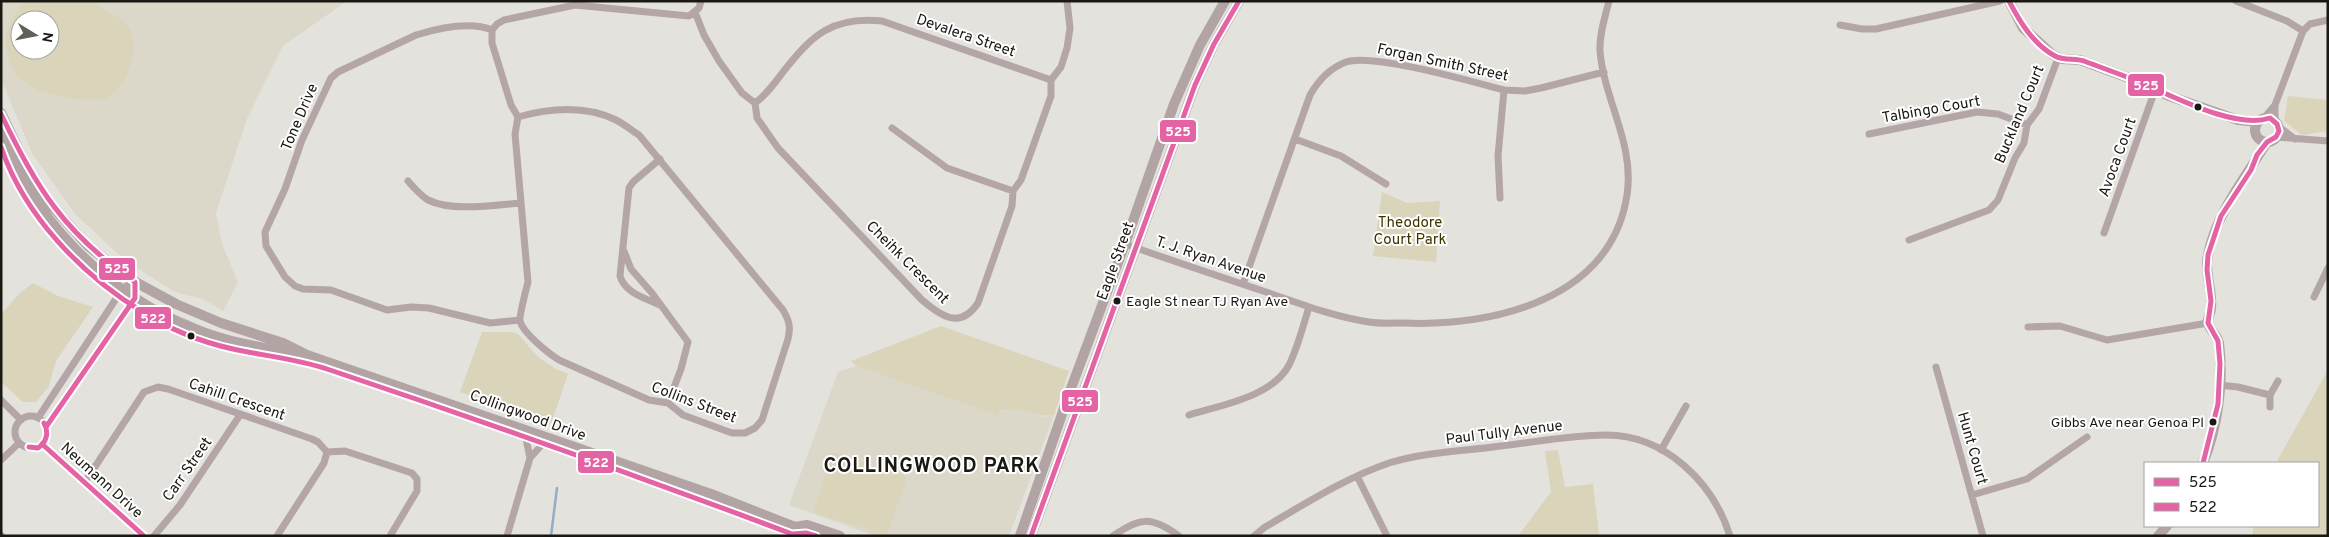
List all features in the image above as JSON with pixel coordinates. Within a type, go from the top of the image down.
[{"type":"street","points":[[520,320],[528,282],[515,134],[518,117],[511,105],[492,43],[492,30],[504,20],[575,5],[689,16],[695,12],[701,1]]},
{"type":"street","name":"Cheihk Crescent","points":[[695,12],[704,35],[719,60],[742,93],[755,103],[757,118],[778,148],[922,300],[939,314],[950,318],[960,318],[968,314],[978,303],[1012,206],[1013,190],[1021,180],[1051,96],[1051,80],[1061,67],[1067,48],[1070,28],[1066,1]]},
{"type":"street","name":"Eagle Street","points":[[1020,536],[1070,391],[1185,77],[1200,45],[1225,1]]},
{"type":"street","name":"Eagle Street","points":[[1031,536],[1195,85],[1214,44],[1239,1]]},
{"type":"street","name":"T. J. Ryan Avenue","points":[[1125,244],[1309,307],[1370,322],[1445,323],[1480,319],[1542,301],[1580,279],[1596,264],[1608,247],[1623,214],[1627,194],[1628,169],[1626,146],[1604,72],[1600,49],[1609,1]]},
{"type":"street","points":[[1840,25],[1862,29],[1876,29],[2000,1]]},
{"type":"street","points":[[2009,1],[2023,28],[2033,39],[2058,58],[2080,60],[2137,80],[2155,90],[2296,139],[2328,141]]},
{"type":"street","points":[[2236,1],[2287,21],[2303,30]]},
{"type":"street","name":"Devalera Street","points":[[755,103],[764,96],[808,41],[833,26],[854,19],[882,21],[1051,80]]},
{"type":"street","points":[[2204,462],[2214,426],[2219,385],[2218,341],[2208,323],[2211,301],[2207,262],[2210,247],[2221,216],[2251,170],[2303,30],[2310,24],[2328,20]]},
{"type":"street","name":"Tone Drive","points":[[492,30],[475,25],[429,31],[416,35],[338,72],[327,86],[302,140],[285,189],[265,232],[264,240],[285,277],[295,286],[303,289],[331,290],[387,310],[411,307],[429,308],[490,324],[520,320]]},
{"type":"street","name":"Buckland Court","points":[[1909,240],[1989,210],[1994,206],[2015,158],[2024,143],[2027,125],[2039,109],[2058,58]]},
{"type":"street","name":"Forgan Smith Street","points":[[1243,284],[1310,95],[1317,83],[1336,67],[1346,62],[1377,61],[1504,90],[1525,91],[1604,72]]},
{"type":"street","points":[[1500,198],[1498,156],[1504,90]]},
{"type":"street","name":"Avoca Court","points":[[2104,233],[2155,90]]},
{"type":"street","points":[[2267,130],[2275,105]]},
{"type":"street","name":"Collins Street","points":[[518,117],[558,109],[592,112],[616,120],[639,135],[783,310],[788,319],[790,330],[762,420],[755,428],[745,433],[732,433],[683,415],[668,404],[649,400],[559,360],[534,340],[520,320]]},
{"type":"street","name":"Talbingo Court","points":[[1869,134],[1977,112],[1998,114],[2027,125]]},
{"type":"street","name":"Collingwood Drive","points":[[1,113],[27,166],[50,204],[86,245],[135,282],[176,304],[222,323],[283,343],[307,355],[711,494],[795,527],[803,536]]},
{"type":"street","name":"Collingwood Drive","points":[[1,123],[8,149],[19,173],[43,210],[62,234],[97,268],[135,298],[167,317],[220,338],[307,355]]},
{"type":"street","points":[[892,128],[947,168],[1013,190]]},
{"type":"street","points":[[1295,139],[1341,156],[1386,184]]},
{"type":"street","points":[[660,159],[633,182],[629,188],[623,249],[620,259],[622,283],[629,290],[660,305]]},
{"type":"street","points":[[408,181],[429,200],[446,204],[466,206],[521,203]]},
{"type":"street","points":[[623,249],[631,269],[685,335],[688,342],[668,404]]},
{"type":"street","points":[[2314,297],[2328,268]]},
{"type":"street","points":[[38,418],[122,288],[135,282],[135,298],[46,427],[46,436],[42,444],[28,448],[19,443],[15,434],[21,420],[30,417],[38,418],[46,427]]},
{"type":"street","points":[[1189,415],[1259,392],[1271,385],[1289,366],[1309,307]]},
{"type":"street","points":[[2028,327],[2060,326],[2096,339],[2107,340],[2208,323]]},
{"type":"street","name":"Hunt Court","points":[[1936,367],[1983,536]]},
{"type":"street","points":[[2270,407],[2270,395],[2278,381]]},
{"type":"street","points":[[2219,385],[2238,387],[2270,395]]},
{"type":"street","name":"Cahill Crescent","points":[[85,482],[144,392],[150,388],[168,389],[312,439],[318,442],[327,452]]},
{"type":"street","points":[[1,400],[21,420]]},
{"type":"street","points":[[1661,450],[1686,406]]},
{"type":"street","name":"Carr Street","points":[[154,536],[180,505],[240,414]]},
{"type":"street","points":[[524,429],[530,458]]},
{"type":"street","name":"Paul Tully Avenue","points":[[1254,536],[1265,527],[1357,476],[1405,458],[1579,436],[1608,435],[1622,437],[1661,450],[1686,466],[1703,483],[1722,513],[1730,536]]},
{"type":"street","points":[[1972,495],[2027,480],[2087,437]]},
{"type":"street","points":[[507,536],[530,458],[548,438]]},
{"type":"street","points":[[1,460],[19,443]]},
{"type":"street","name":"Neumann Drive","points":[[42,444],[144,536]]},
{"type":"street","points":[[277,536],[324,463],[327,452],[345,451],[412,473],[417,479],[418,491],[390,536]]},
{"type":"street","points":[[1357,476],[1387,536]]},
{"type":"street","points":[[1113,536],[1131,524],[1148,520],[1162,524],[1179,536]]},
{"type":"street","name":"Collingwood Drive","points":[[795,527],[807,525],[840,536]]},
{"type":"shaded area","points":[[1,1],[347,1],[283,46],[247,119],[216,213],[222,244],[238,282],[223,311],[203,299],[175,292],[118,254],[75,214],[32,153],[2,82]]},
{"type":"shaded area","points":[[856,366],[999,416],[999,410],[1011,408],[1045,417],[1054,415],[1009,536],[875,536],[789,505],[838,372]]},
{"type":"green space","points":[[27,1],[88,1],[122,20],[130,29],[133,43],[131,64],[119,87],[100,100],[50,94],[24,82],[16,73],[11,63],[7,52],[10,24],[10,60],[60,60],[60,10],[18,10]]},
{"type":"green space","points":[[2288,96],[2328,100],[2328,131],[2302,135],[2284,121]]},
{"type":"green space","name":"Theodore Court Park","points":[[1382,192],[1407,203],[1440,201],[1436,262],[1373,256]]},
{"type":"green space","points":[[33,283],[58,296],[93,307],[56,361],[49,386],[36,402],[23,402],[1,382],[1,314],[21,292]]},
{"type":"green space","points":[[941,326],[1069,371],[1054,415],[1047,416],[1007,409],[999,410],[999,416],[856,366],[851,361]]},
{"type":"green space","points":[[482,332],[511,332],[518,334],[538,357],[556,369],[568,374],[551,424],[460,392]]},
{"type":"green space","points":[[2328,370],[2328,536],[2252,536],[2254,527],[2319,527],[2319,462],[2277,462]]},
{"type":"green space","points":[[1558,450],[1565,487],[1593,484],[1599,535],[1518,536],[1551,492],[1545,451]]},
{"type":"green space","points":[[833,452],[907,477],[887,536],[813,512]]},
{"type":"waterway","points":[[551,536],[557,488]]},
{"type":"transit line","name":"525","points":[[1031,536],[1195,85],[1214,44],[1239,1]]},
{"type":"transit line","name":"525","points":[[2009,1],[2034,39],[2055,56],[2084,61],[2222,115],[2239,119],[2256,120],[2270,118],[2277,124],[2279,131],[2276,137],[2267,142],[2257,155],[2251,170],[2221,216],[2208,255],[2207,270],[2211,301],[2208,323],[2218,341],[2220,364],[2218,404],[2203,462]]},
{"type":"transit line","name":"525","points":[[1,114],[14,141],[41,188],[55,208],[89,246],[135,282],[135,298],[46,427]]},
{"type":"transit line","name":"522","points":[[1,147],[11,172],[24,196],[57,241],[76,261],[119,296],[152,318],[174,329],[197,339],[221,346],[293,360],[327,369],[560,449],[792,534],[806,533],[816,536]]},
{"type":"transit line","name":"525","points":[[29,447],[38,448],[45,440],[47,433],[44,423]]},
{"type":"transit line","name":"525","points":[[42,444],[144,536]]},
{"type":"place","name":"Eagle St near TJ Ryan Ave","points":[[1117,301]]},
{"type":"place","name":"Gibbs Ave near Genoa Pl","points":[[2213,422]]},
{"type":"district","name":"COLLINGWOOD PARK","points":[[932,465]]}]
